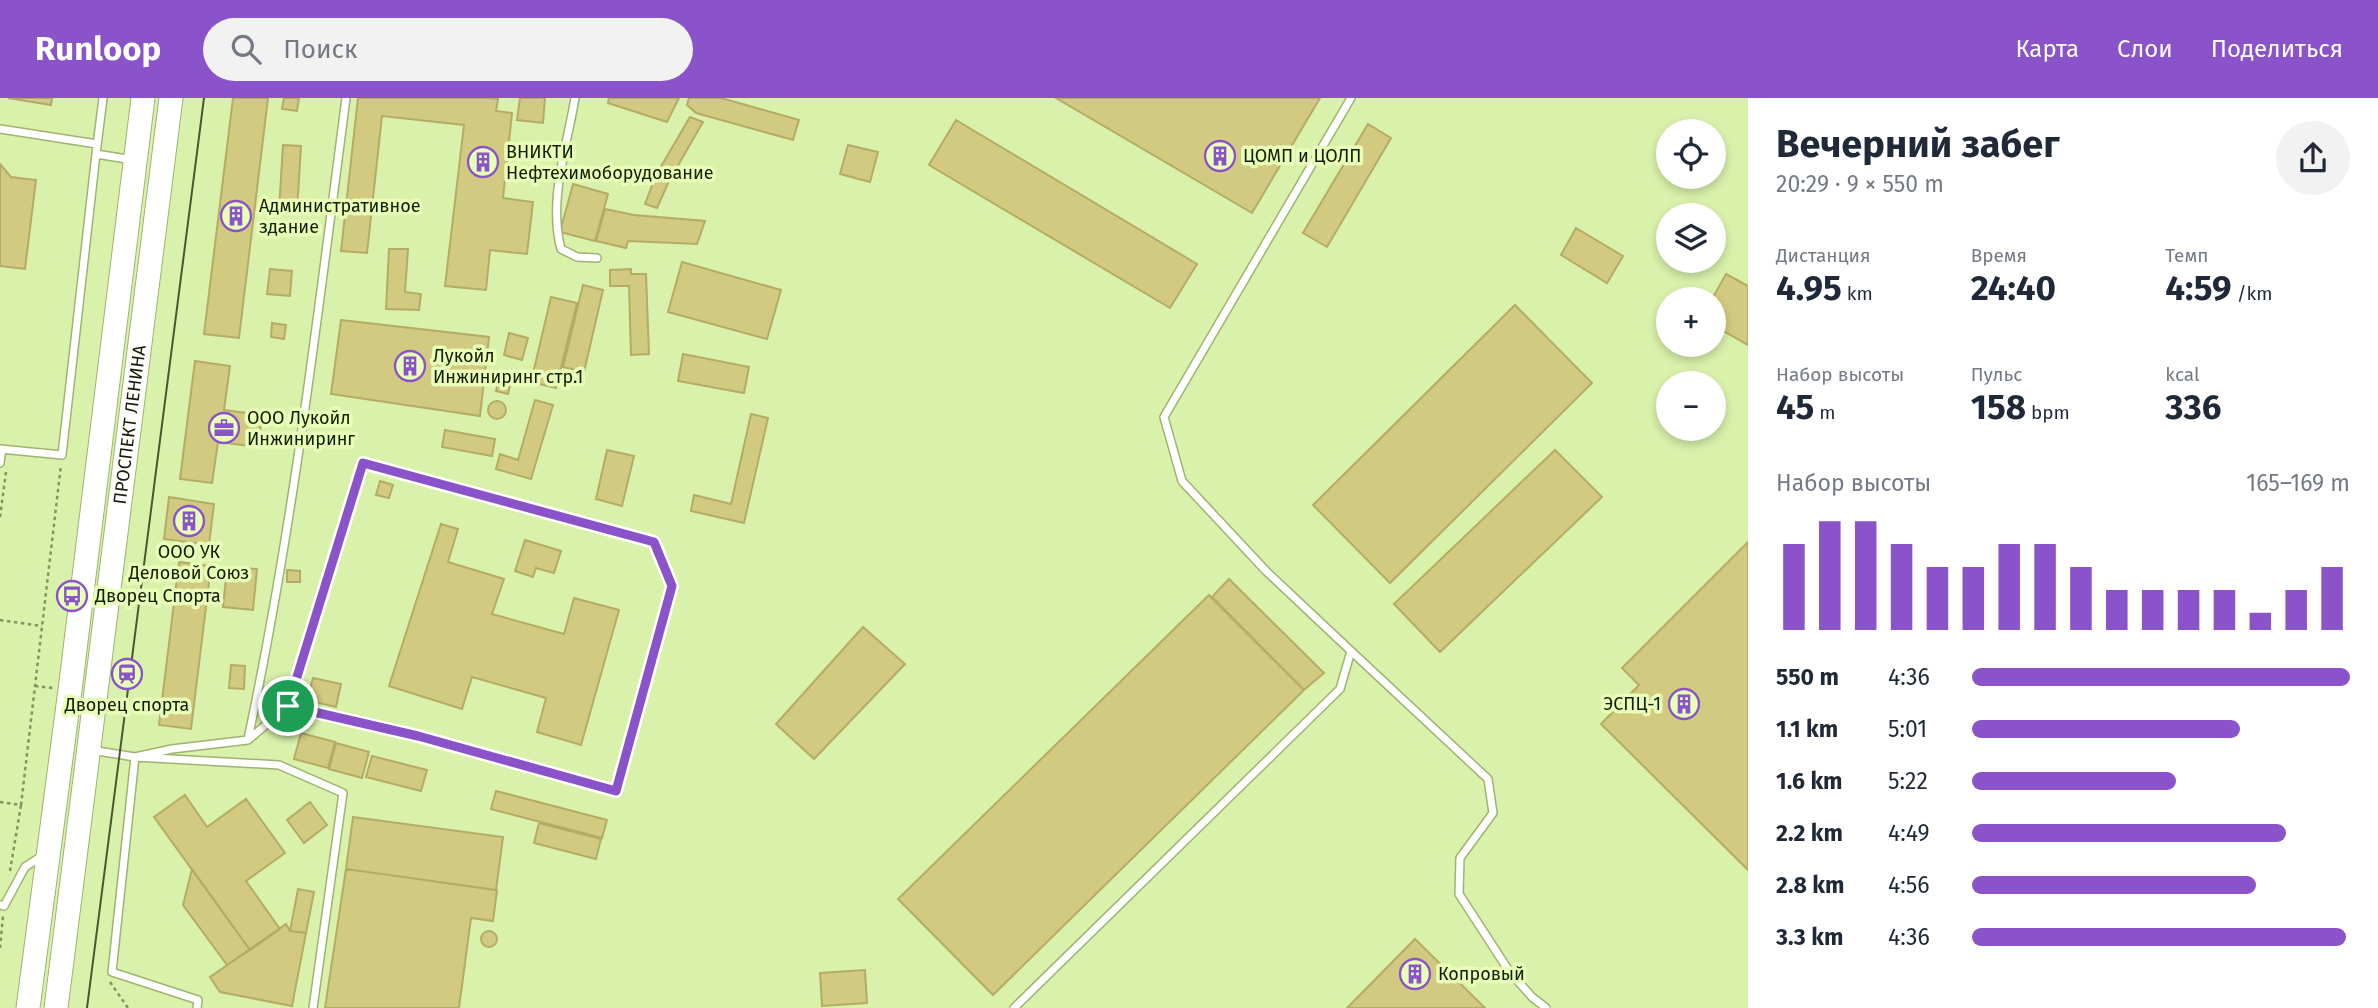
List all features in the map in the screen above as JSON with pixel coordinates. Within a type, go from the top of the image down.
[{"type":"main road","name":"ПРОСПЕКТ ЛЕНИНА","points":[[28,1008],[143,98]]},
{"type":"main road","name":"ПРОСПЕКТ ЛЕНИНА","points":[[55,1008],[171,98]]},
{"type":"main road","points":[[62,746],[89,750]]},
{"type":"lane","points":[[0,463],[4,449],[62,455],[103,98]]},
{"type":"lane","points":[[248,740],[270,636],[302,434],[346,98]]},
{"type":"lane","points":[[575,98],[555,229],[561,249],[578,257],[597,258]]},
{"type":"lane","points":[[1351,98],[1164,417],[1182,481],[1266,571],[1488,779],[1493,813],[1460,858],[1459,894],[1509,971],[1532,997],[1546,1008]]},
{"type":"lane","points":[[0,129],[97,144]]},
{"type":"lane","points":[[96,154],[135,160]]},
{"type":"lane","points":[[135,757],[172,749],[248,740],[288,706],[363,463],[654,542],[672,586],[616,791],[418,736],[288,706]]},
{"type":"lane","points":[[1013,1008],[1339,688],[1351,651]]},
{"type":"lane","points":[[89,750],[135,757],[279,765],[343,793],[313,1008]]},
{"type":"lane","points":[[135,757],[112,972],[198,1000],[197,1008]]},
{"type":"lane","points":[[2,905],[25,867],[49,852]]},
{"type":"path","points":[[0,517],[4,449]]},
{"type":"path","points":[[0,948],[2,905],[21,805],[62,455]]},
{"type":"path","points":[[0,620],[42,626]]},
{"type":"path","points":[[0,802],[21,805]]},
{"type":"path","points":[[112,972],[110,982],[128,1008]]},
{"type":"building","points":[[8,98],[52,98],[51,105]]},
{"type":"building","name":"Административное здание","points":[[233,98],[268,98],[239,338],[204,334]]},
{"type":"building","points":[[284,98],[299,98],[297,111],[282,109]]},
{"type":"building","name":"ВНИКТИ Нефтехимоборудование","points":[[358,98],[491,98],[498,99],[496,111],[512,113],[503,198],[533,202],[527,254],[490,250],[486,290],[445,286],[464,125],[382,116],[367,253],[341,251]]},
{"type":"building","points":[[520,98],[545,98],[543,123],[517,120]]},
{"type":"building","points":[[609,98],[679,98],[667,122],[608,103]]},
{"type":"building","points":[[689,98],[721,98],[799,120],[793,140],[696,113],[687,105]]},
{"type":"building","name":"ЦОМП и ЦОЛП","points":[[1056,98],[1320,98],[1252,213]]},
{"type":"building","points":[[690,117],[703,122],[669,181],[657,208],[645,204],[656,175]]},
{"type":"building","points":[[956,120],[1197,264],[1170,308],[929,165]]},
{"type":"building","points":[[1368,124],[1391,138],[1327,247],[1303,233]]},
{"type":"building","points":[[283,145],[301,146],[297,211],[279,210]]},
{"type":"building","points":[[848,145],[878,152],[870,182],[840,174]]},
{"type":"building","points":[[0,164],[11,177],[36,180],[25,269],[0,266]]},
{"type":"building","points":[[573,184],[608,194],[595,241],[560,232]]},
{"type":"building","points":[[605,209],[634,215],[705,221],[697,244],[628,241],[626,248],[596,241]]},
{"type":"building","points":[[1576,228],[1623,256],[1607,283],[1561,255]]},
{"type":"building","points":[[389,249],[408,249],[405,292],[421,294],[419,310],[386,309]]},
{"type":"building","points":[[682,262],[781,290],[767,339],[668,312]]},
{"type":"building","points":[[270,269],[292,271],[290,296],[267,294]]},
{"type":"building","points":[[631,269],[631,274],[646,274],[649,354],[631,355],[629,286],[610,286],[610,270]]},
{"type":"building","points":[[1726,274],[1748,286],[1748,345],[1726,332],[1726,287],[1719,287]]},
{"type":"building","points":[[583,285],[603,290],[584,372],[563,367]]},
{"type":"building","points":[[551,297],[577,303],[556,388],[531,382]]},
{"type":"building","points":[[1515,305],[1592,383],[1390,583],[1313,505]]},
{"type":"building","name":"Лукойл Инжиниринг стр.1","points":[[341,320],[489,337],[480,416],[331,394]]},
{"type":"building","points":[[272,323],[286,325],[284,339],[271,337]]},
{"type":"building","points":[[509,333],[528,338],[522,360],[504,355]]},
{"type":"building","points":[[683,354],[749,367],[744,393],[678,381]]},
{"type":"building","name":"ООО Лукойл Инжиниринг","points":[[195,361],[230,366],[224,410],[262,415],[258,447],[218,442],[212,483],[180,479]]},
{"type":"building","points":[[499,379],[511,381],[508,394],[496,391]]},
{"type":"building","points":[[535,400],[553,405],[531,479],[496,469],[500,454],[518,460]]},
{"type":"building","points":[[497,401],[503,404],[506,410],[503,416],[497,419],[491,416],[488,410],[491,404]]},
{"type":"building","points":[[751,414],[768,418],[744,523],[691,511],[694,495],[731,504]]},
{"type":"building","points":[[445,430],[495,439],[492,456],[442,447]]},
{"type":"building","points":[[607,450],[634,456],[622,506],[596,499]]},
{"type":"building","points":[[1555,450],[1602,497],[1440,652],[1394,604]]},
{"type":"building","points":[[380,481],[393,485],[389,498],[376,495]]},
{"type":"building","name":"ООО УК Деловой Союз","points":[[169,497],[214,504],[209,545],[164,539]]},
{"type":"building","points":[[441,524],[458,529],[448,562],[504,579],[492,614],[564,634],[574,598],[619,610],[581,745],[537,732],[546,698],[472,677],[462,709],[389,686]]},
{"type":"building","points":[[525,540],[561,551],[554,573],[536,568],[533,577],[515,571]]},
{"type":"building","name":"ЭСПЦ-1","points":[[1748,542],[1748,870],[1601,724],[1639,685],[1622,668]]},
{"type":"building","points":[[179,562],[211,566],[191,729],[159,725]]},
{"type":"building","points":[[242,568],[257,569],[253,610],[223,607],[226,578],[241,579]]},
{"type":"building","points":[[287,570],[300,571],[300,582],[287,582]]},
{"type":"building","points":[[1229,579],[1324,673],[1304,690],[1212,597]]},
{"type":"building","points":[[1209,595],[1304,690],[993,995],[898,899]]},
{"type":"building","points":[[863,627],[905,664],[814,759],[776,724]]},
{"type":"building","points":[[231,665],[245,666],[244,689],[229,688]]},
{"type":"building","points":[[313,678],[341,684],[336,707],[307,700]]},
{"type":"building","points":[[301,733],[335,742],[328,768],[294,759]]},
{"type":"building","points":[[336,743],[369,752],[362,778],[329,769]]},
{"type":"building","points":[[372,756],[427,770],[421,791],[366,777]]},
{"type":"building","points":[[496,791],[607,820],[602,838],[491,809]]},
{"type":"building","points":[[185,795],[207,827],[246,799],[285,853],[246,881],[280,929],[250,950],[154,817]]},
{"type":"building","points":[[310,802],[327,825],[304,843],[287,820]]},
{"type":"building","points":[[353,817],[503,837],[496,890],[346,869]]},
{"type":"building","points":[[539,823],[601,839],[596,859],[534,843]]},
{"type":"building","points":[[192,869],[250,950],[227,965],[183,905]]},
{"type":"building","points":[[346,869],[497,890],[493,921],[471,918],[459,1008],[325,1008]]},
{"type":"building","points":[[298,889],[314,892],[306,933],[290,931]]},
{"type":"building","points":[[286,924],[290,931],[306,933],[292,1006],[220,992],[210,977]]},
{"type":"building","points":[[486,931],[492,931],[497,939],[495,945],[486,947],[481,942],[481,936]]},
{"type":"building","name":"Копровый","points":[[1415,939],[1485,1008],[1347,1008]]},
{"type":"building","points":[[865,970],[867,1003],[822,1006],[820,973]]},
{"type":"tram line","points":[[87,1008],[204,98]]},
{"type":"place","name":"ЦОМП и ЦОЛП","points":[[1220,156]]},
{"type":"place","name":"ВНИКТИ Нефтехимоборудование","points":[[483,162]]},
{"type":"place","name":"Административное здание","points":[[236,216]]},
{"type":"place","name":"Лукойл Инжиниринг стр.1","points":[[410,366]]},
{"type":"place","name":"ООО Лукойл Инжиниринг","points":[[224,428]]},
{"type":"place","name":"ООО УК Деловой Союз","points":[[189,521]]},
{"type":"place","name":"Дворец Спорта","points":[[72,596]]},
{"type":"place","name":"Дворец спорта","points":[[127,674]]},
{"type":"place","name":"ЭСПЦ-1","points":[[1684,704]]},
{"type":"place","name":"Копровый","points":[[1415,974]]},
{"type":"route","points":[[363,463],[654,542],[672,586],[616,791],[418,736],[288,706],[363,463]]}]
